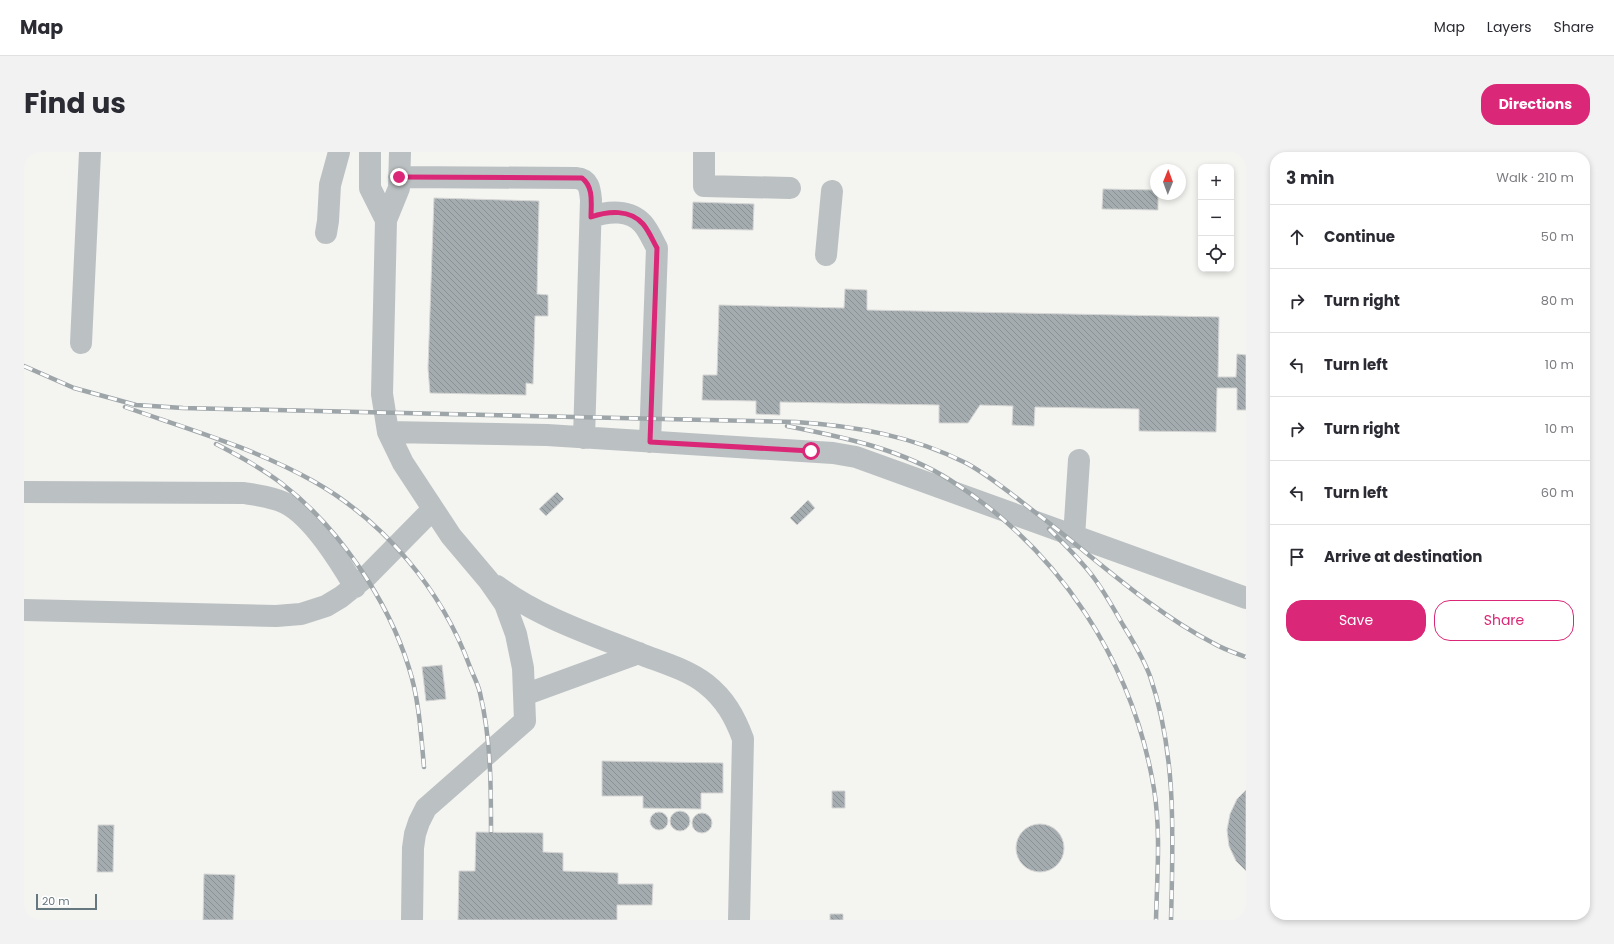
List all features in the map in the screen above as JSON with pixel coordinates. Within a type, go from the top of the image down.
[{"type":"street","points":[[81,343],[90,152]]},
{"type":"street","points":[[326,233],[330,185],[339,152]]},
{"type":"street","points":[[370,152],[370,188],[386,220]]},
{"type":"street","points":[[400,152],[399,188],[386,220],[382,394],[388,432],[403,463],[451,536],[490,581],[505,604],[516,634],[523,668],[525,720],[426,808],[415,834],[413,848],[412,920]]},
{"type":"street","points":[[704,152],[704,186],[790,188]]},
{"type":"street","points":[[399,177],[582,178],[587,182],[590,190],[591,217],[584,438]]},
{"type":"street","points":[[826,255],[832,191]]},
{"type":"street","points":[[591,217],[604,212],[632,214],[643,224],[657,248],[650,442]]},
{"type":"street","points":[[388,432],[547,435],[811,451],[856,457],[1246,598]]},
{"type":"street","points":[[1074,537],[1079,460]]},
{"type":"street","points":[[24,492],[244,493],[266,497],[286,503],[302,515],[335,553],[354,587]]},
{"type":"street","points":[[24,610],[276,616],[300,614],[326,606],[354,587],[433,509]]},
{"type":"street","points":[[490,581],[515,600],[548,617],[682,670],[706,684],[726,703],[736,720],[743,739],[739,920]]},
{"type":"street","points":[[524,695],[639,653]]},
{"type":"building","points":[[1103,189],[1150,190],[1150,200],[1158,200],[1158,210],[1102,209]]},
{"type":"building","points":[[434,198],[539,201],[537,294],[548,295],[548,316],[535,316],[533,384],[526,383],[526,395],[430,393],[428,368]]},
{"type":"building","points":[[693,202],[754,204],[753,230],[692,229]]},
{"type":"building","points":[[845,289],[867,290],[867,310],[1219,317],[1218,377],[1236,377],[1237,354],[1246,355],[1246,410],[1237,410],[1237,388],[1217,388],[1216,432],[1139,431],[1139,409],[1035,407],[1034,426],[1012,425],[1013,406],[980,405],[968,423],[939,423],[939,405],[780,402],[780,415],[756,414],[756,401],[702,400],[703,375],[717,375],[719,305],[844,308]]},
{"type":"building","points":[[557,492],[564,499],[546,516],[539,509]]},
{"type":"building","points":[[808,500],[815,508],[797,525],[790,518]]},
{"type":"building","points":[[442,665],[446,699],[426,701],[422,667]]},
{"type":"building","points":[[602,761],[723,763],[723,793],[701,793],[701,809],[643,808],[643,796],[602,796]]},
{"type":"building","points":[[1246,790],[1246,871],[1236,861],[1229,846],[1227,830],[1230,814],[1237,799]]},
{"type":"building","points":[[832,791],[845,791],[845,808],[832,808]]},
{"type":"building","points":[[676,811],[684,811],[690,817],[690,825],[684,831],[676,831],[670,825],[670,817]]},
{"type":"building","points":[[659,812],[665,815],[668,821],[665,827],[659,830],[653,827],[650,821],[653,815]]},
{"type":"building","points":[[698,813],[706,813],[712,819],[712,827],[706,833],[698,833],[692,827],[692,819]]},
{"type":"building","points":[[1040,824],[1049,826],[1057,831],[1062,839],[1064,848],[1062,857],[1057,865],[1049,870],[1040,872],[1031,870],[1023,865],[1018,857],[1016,848],[1018,839],[1023,831],[1031,826]]},
{"type":"building","points":[[98,825],[114,825],[113,872],[97,872]]},
{"type":"building","points":[[476,832],[543,833],[543,852],[563,853],[563,871],[618,873],[618,884],[653,884],[652,905],[617,905],[617,920],[458,920],[459,871],[475,871]]},
{"type":"building","points":[[204,874],[235,875],[233,920],[203,920]]},
{"type":"building","points":[[830,914],[843,914],[843,920],[830,920]]},
{"type":"railway","points":[[24,366],[74,388],[136,405],[183,408],[796,422],[840,426],[904,439],[946,454],[976,469],[1004,488],[1168,616],[1217,645],[1246,657]]},
{"type":"railway","points":[[125,407],[197,431],[291,469],[339,497],[364,516],[408,560],[444,611],[477,683],[484,710],[488,745],[491,832]]},
{"type":"railway","points":[[787,426],[850,440],[892,452],[931,469],[950,480],[989,508],[1025,540],[1057,575],[1085,613],[1109,654],[1129,697],[1144,742],[1156,805],[1158,854],[1156,920]]},
{"type":"railway","points":[[216,444],[266,472],[302,501],[322,520],[358,566],[388,616],[400,642],[409,668],[421,729],[424,767]]},
{"type":"railway","points":[[1049,529],[1089,571],[1098,584],[1134,643],[1150,676],[1159,706],[1169,766],[1172,828],[1171,920]]},
{"type":"route","points":[[399,177],[582,178],[587,182],[590,190],[591,217],[604,212],[632,214],[643,224],[657,248],[650,442],[811,451]]}]
